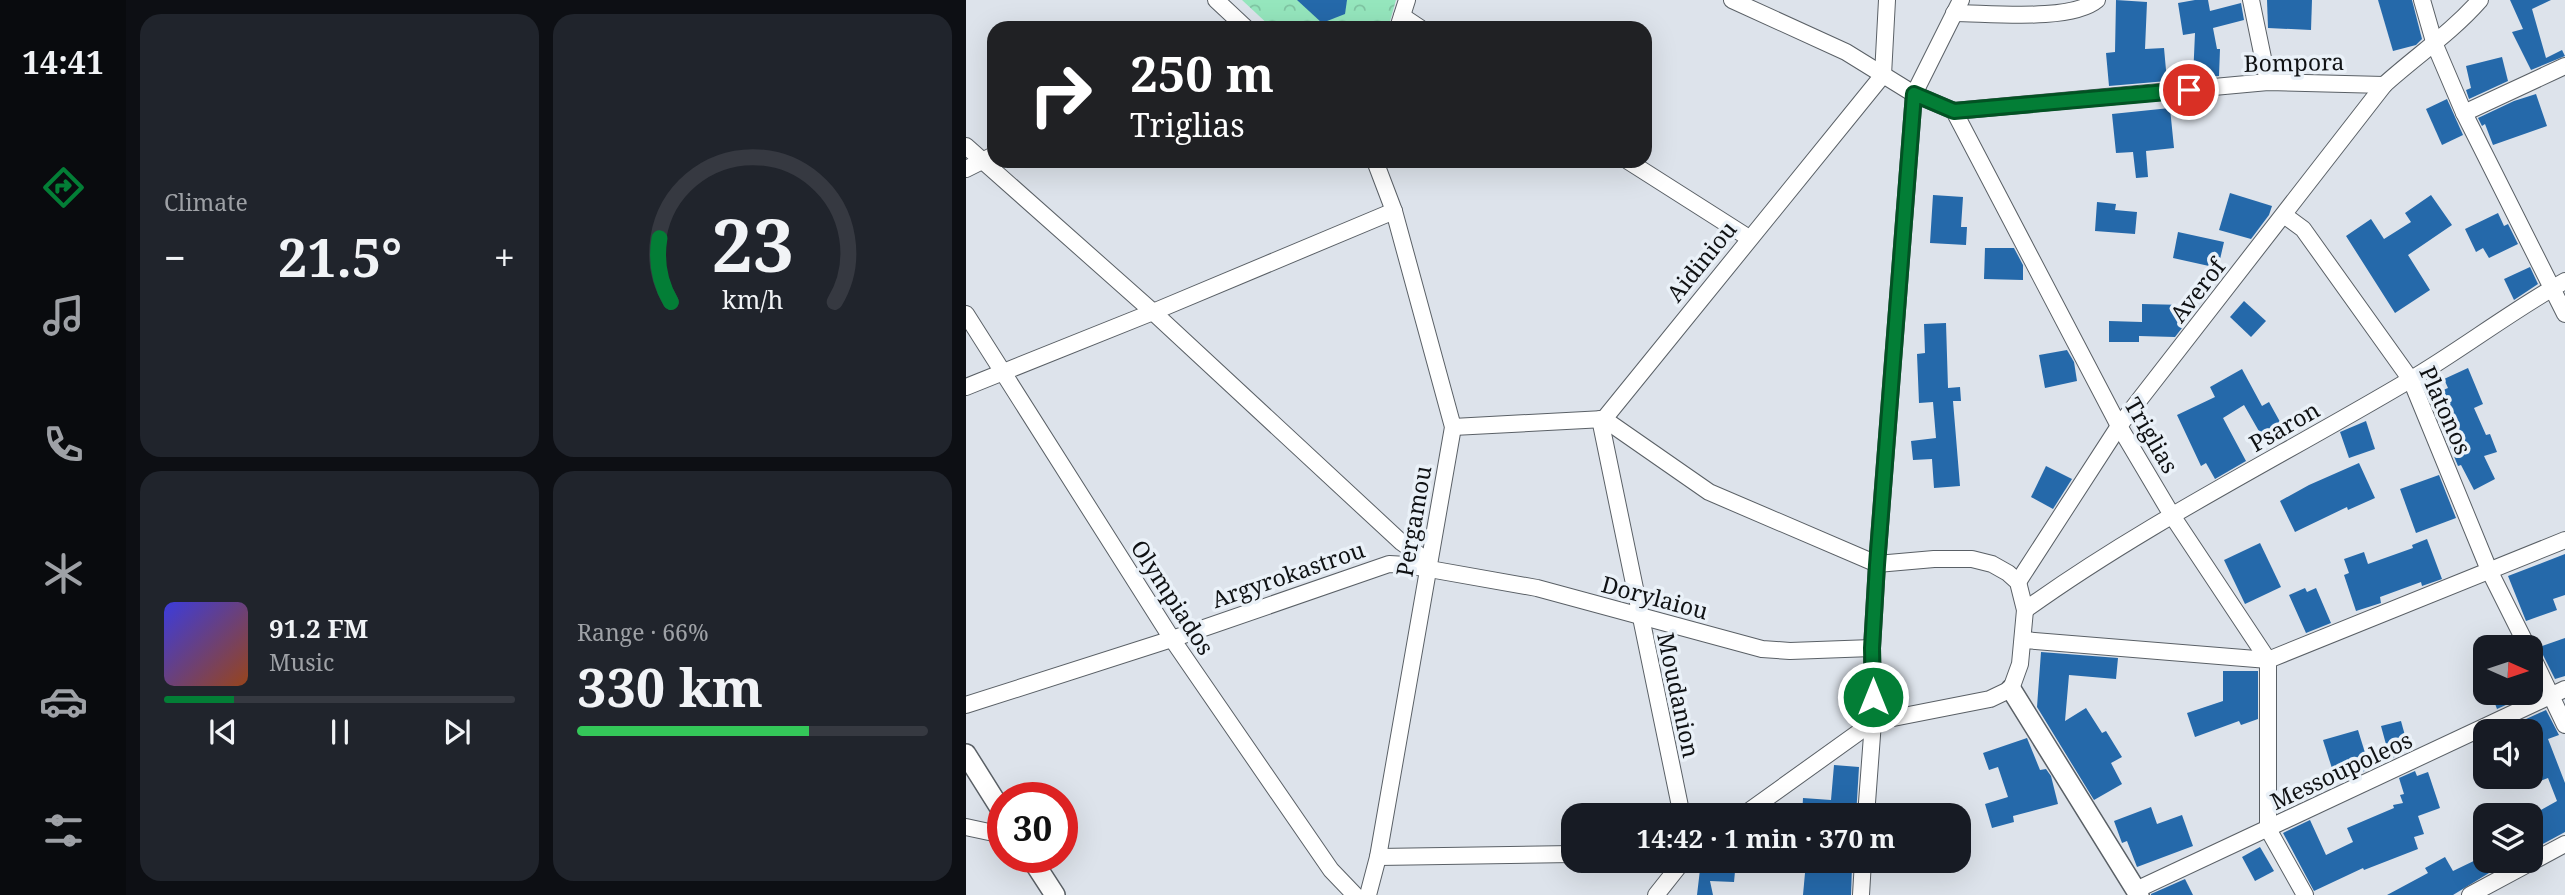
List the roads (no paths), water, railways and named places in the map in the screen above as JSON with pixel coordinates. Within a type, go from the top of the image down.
[{"type":"street","points":[[1216,0],[1233,21]]},
{"type":"street","points":[[1400,21],[1407,0]]},
{"type":"street","points":[[1731,0],[1846,52],[1914,94],[1954,111]]},
{"type":"street","points":[[1884,75],[1887,0]]},
{"type":"street","points":[[1867,803],[1873,722],[1872,648],[1877,565],[1914,94],[1957,6],[2054,14],[2082,9],[2097,0]]},
{"type":"street","points":[[2251,0],[2268,82]]},
{"type":"street","points":[[2422,0],[2435,45],[2464,113],[2559,284],[2565,314]]},
{"type":"street","name":"Averof","points":[[2018,582],[2119,426],[2384,86],[2412,60],[2435,45],[2480,0]]},
{"type":"street","points":[[2464,113],[2565,66]]},
{"type":"street","name":"Aidiniou","points":[[1602,419],[1884,75]]},
{"type":"street","name":"Bompora","points":[[1954,111],[2268,82],[2384,86]]},
{"type":"street","name":"Triglias","points":[[1954,111],[2119,426],[2172,517],[2268,660]]},
{"type":"street","points":[[966,146],[987,157]]},
{"type":"street","points":[[966,169],[987,158]]},
{"type":"street","points":[[999,168],[1428,565]]},
{"type":"street","name":"Pergamou","points":[[1368,895],[1378,857],[1453,427],[1394,211],[1379,168]]},
{"type":"street","points":[[1639,168],[1749,238]]},
{"type":"street","points":[[966,387],[1394,211]]},
{"type":"street","name":"Platonos","points":[[2284,215],[2303,229],[2411,380],[2489,570],[2522,635]]},
{"type":"street","name":"Psaron","points":[[2025,610],[2172,517],[2411,380],[2559,284]]},
{"type":"street","name":"Olympiados","points":[[966,314],[1172,639],[1331,870],[1355,895]]},
{"type":"street","points":[[1453,427],[1602,419],[1709,492],[1877,565],[1972,559],[1992,564],[2018,582],[2025,610],[2024,640],[2020,664],[2011,688],[1990,699],[1873,722],[1760,803]]},
{"type":"street","name":"Moudanion","points":[[1602,419],[1679,803]]},
{"type":"street","points":[[2024,640],[2268,660],[2565,540]]},
{"type":"street","name":"Argyrokastrou","points":[[966,705],[1172,639],[1389,564],[1428,565]]},
{"type":"street","name":"Dorylaiou","points":[[1428,565],[1537,589],[1762,649],[1790,651],[1872,648]]},
{"type":"street","points":[[2268,660],[2268,829],[2305,895]]},
{"type":"street","name":"Platonos","points":[[2543,670],[2558,692],[2565,725]]},
{"type":"street","points":[[2011,688],[2137,892]]},
{"type":"street","name":"Messoupoleos","points":[[2137,892],[2558,692]]},
{"type":"street","points":[[966,754],[987,787]]},
{"type":"street","points":[[966,827],[987,832]]},
{"type":"street","points":[[2470,895],[2565,844]]},
{"type":"street","points":[[1378,857],[1561,854]]},
{"type":"street","points":[[1041,873],[1055,895]]},
{"type":"street","points":[[1656,895],[1673,873]]},
{"type":"street","points":[[1861,895],[1862,873]]}]
